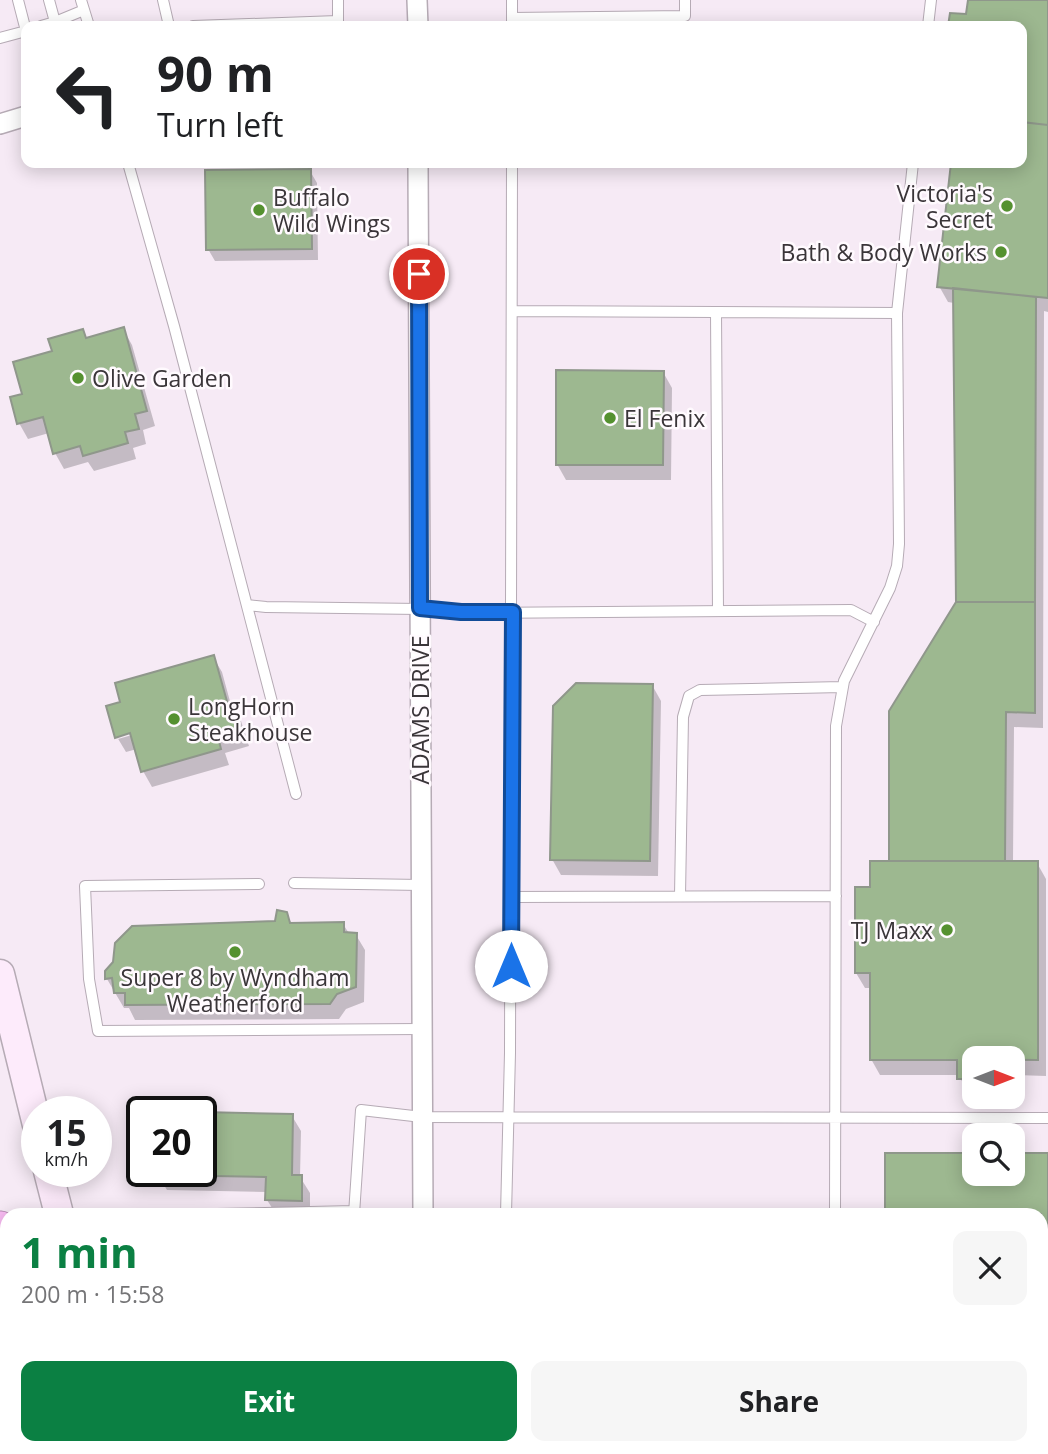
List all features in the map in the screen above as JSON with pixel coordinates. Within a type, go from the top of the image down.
[{"type":"main road","points":[[0,974],[30,1096]]},
{"type":"main road","points":[[52,1187],[57,1208]]},
{"type":"street","points":[[418,0],[418,21]]},
{"type":"street","points":[[0,124],[21,118]]},
{"type":"street","name":"ADAMS DRIVE","points":[[418,168],[423,1208]]},
{"type":"lane","points":[[18,0],[23,21]]},
{"type":"lane","points":[[49,0],[55,21]]},
{"type":"lane","points":[[163,0],[168,21]]},
{"type":"lane","points":[[338,0],[338,21]]},
{"type":"lane","points":[[512,0],[512,21]]},
{"type":"lane","points":[[541,21],[685,16],[685,0]]},
{"type":"lane","points":[[929,21],[931,0]]},
{"type":"lane","points":[[57,21],[82,5]]},
{"type":"lane","points":[[0,38],[21,32]]},
{"type":"lane","points":[[129,168],[174,326],[296,794]]},
{"type":"lane","points":[[506,1208],[510,1117],[513,612],[512,168]]},
{"type":"lane","points":[[835,1208],[836,726],[842,687],[890,588],[897,566],[897,313],[912,168]]},
{"type":"lane","points":[[513,311],[897,313]]},
{"type":"lane","points":[[716,312],[718,611]]},
{"type":"lane","points":[[247,605],[420,608],[461,612],[851,610],[874,622]]},
{"type":"lane","points":[[680,896],[683,717],[689,696],[700,690],[842,687]]},
{"type":"lane","points":[[294,883],[421,885]]},
{"type":"lane","points":[[259,884],[85,886],[89,979],[98,1031],[422,1029]]},
{"type":"lane","points":[[511,897],[836,896]]},
{"type":"lane","points":[[354,1208],[361,1110],[422,1117],[1048,1118]]},
{"type":"building","points":[[968,0],[1048,0],[1048,125],[1027,123],[1027,21],[949,21],[950,13],[966,14]]},
{"type":"building","points":[[1027,123],[1048,125],[1048,298],[937,287],[950,168],[1027,168]]},
{"type":"building","name":"Buffalo Wild Wings","points":[[311,169],[312,249],[206,250],[205,170]]},
{"type":"building","points":[[953,288],[1036,297],[1035,602],[956,602]]},
{"type":"building","name":"Olive Garden","points":[[124,327],[147,411],[135,414],[139,429],[125,432],[128,443],[83,456],[80,446],[53,454],[43,417],[17,424],[10,397],[22,394],[13,362],[52,351],[48,339],[83,329],[86,338]]},
{"type":"building","name":"El Fenix","points":[[556,370],[664,371],[663,465],[556,465]]},
{"type":"building","points":[[956,602],[1035,602],[1035,713],[1006,712],[1005,861],[889,861],[889,711]]},
{"type":"building","name":"LongHorn Steakhouse","points":[[214,655],[228,705],[233,703],[241,731],[218,737],[221,749],[141,772],[130,733],[115,738],[106,706],[120,702],[115,683]]},
{"type":"building","points":[[576,683],[653,684],[650,861],[550,860],[553,706]]},
{"type":"building","name":"TJ Maxx","points":[[870,861],[1038,861],[1038,1060],[1026,1060],[1026,1046],[962,1046],[962,1079],[957,1079],[957,1060],[870,1060],[870,973],[855,973],[855,887],[870,887]]},
{"type":"building","name":"Super 8 by Wyndham Weatherford","points":[[277,910],[287,912],[290,923],[344,922],[344,932],[357,933],[356,987],[337,994],[330,1004],[125,1005],[125,993],[114,993],[112,978],[105,979],[105,971],[113,962],[115,943],[132,926],[275,921]]},
{"type":"building","points":[[217,1112],[293,1114],[292,1175],[302,1175],[302,1201],[265,1200],[266,1177],[217,1176]]},
{"type":"building","points":[[885,1153],[962,1153],[962,1186],[1025,1186],[1025,1153],[1048,1153],[1048,1208],[885,1208]]},
{"type":"place","name":"Victoria's Secret","points":[[1007,206]]},
{"type":"place","name":"Buffalo Wild Wings","points":[[259,210]]},
{"type":"place","name":"Bath & Body Works","points":[[1001,252]]},
{"type":"place","name":"Olive Garden","points":[[78,378]]},
{"type":"place","name":"El Fenix","points":[[610,418]]},
{"type":"place","name":"LongHorn Steakhouse","points":[[174,719]]},
{"type":"place","name":"TJ Maxx","points":[[947,930]]},
{"type":"place","name":"Super 8 by Wyndham Weatherford","points":[[235,952]]},
{"type":"route","points":[[419,274],[420,608],[461,612],[513,612],[511,966]]}]
